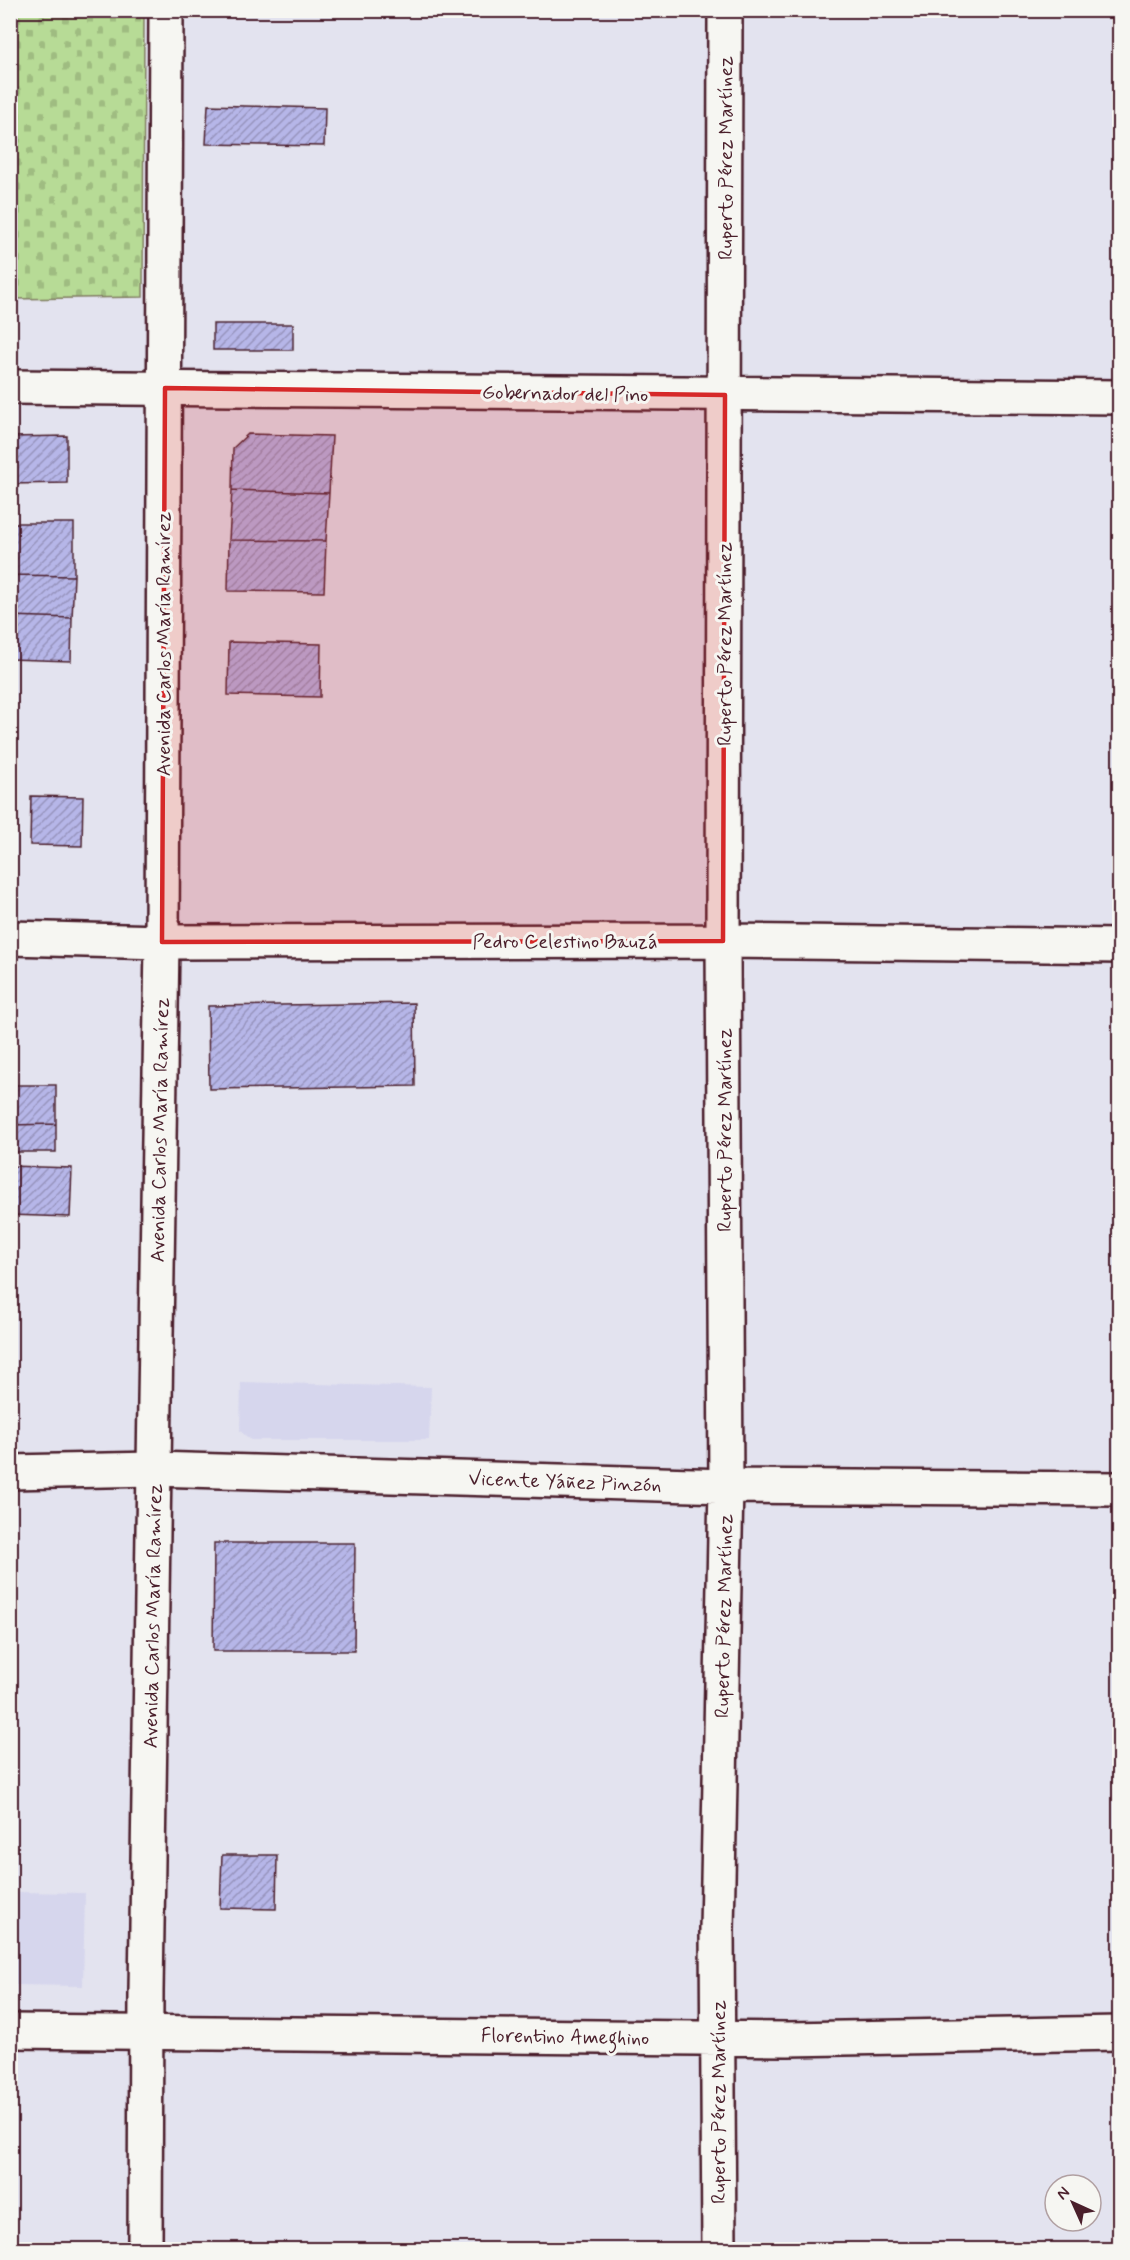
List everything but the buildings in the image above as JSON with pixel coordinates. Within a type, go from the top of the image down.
[{"type":"street","name":"Avenida Carlos María Ramírez","points":[[145,2250],[146,2033],[162,942],[166,10]]},
{"type":"street","name":"Ruperto Pérez Martínez","points":[[719,2250],[717,1929],[726,1485],[723,941],[725,10]]},
{"type":"street","name":"Gobernador del Pino","points":[[10,387],[1119,397]]},
{"type":"street","name":"Pedro Celestino Bauzá","points":[[10,938],[162,942],[723,941],[1119,946]]},
{"type":"street","name":"Vicente Yáñez Pinzón","points":[[10,1472],[154,1469],[726,1485],[1119,1489]]},
{"type":"street","name":"Florentino Ameghino","points":[[10,2031],[788,2039],[1119,2033]]},
{"type":"highlighted area","points":[[165,388],[725,395],[723,941],[162,942]]},
{"type":"shaded area","points":[[241,1382],[431,1387],[429,1440],[251,1440],[240,1431]]},
{"type":"shaded area","points":[[11,1892],[85,1893],[83,1986],[11,1985]]},
{"type":"green space","points":[[10,11],[144,11],[143,297],[11,299]]}]
